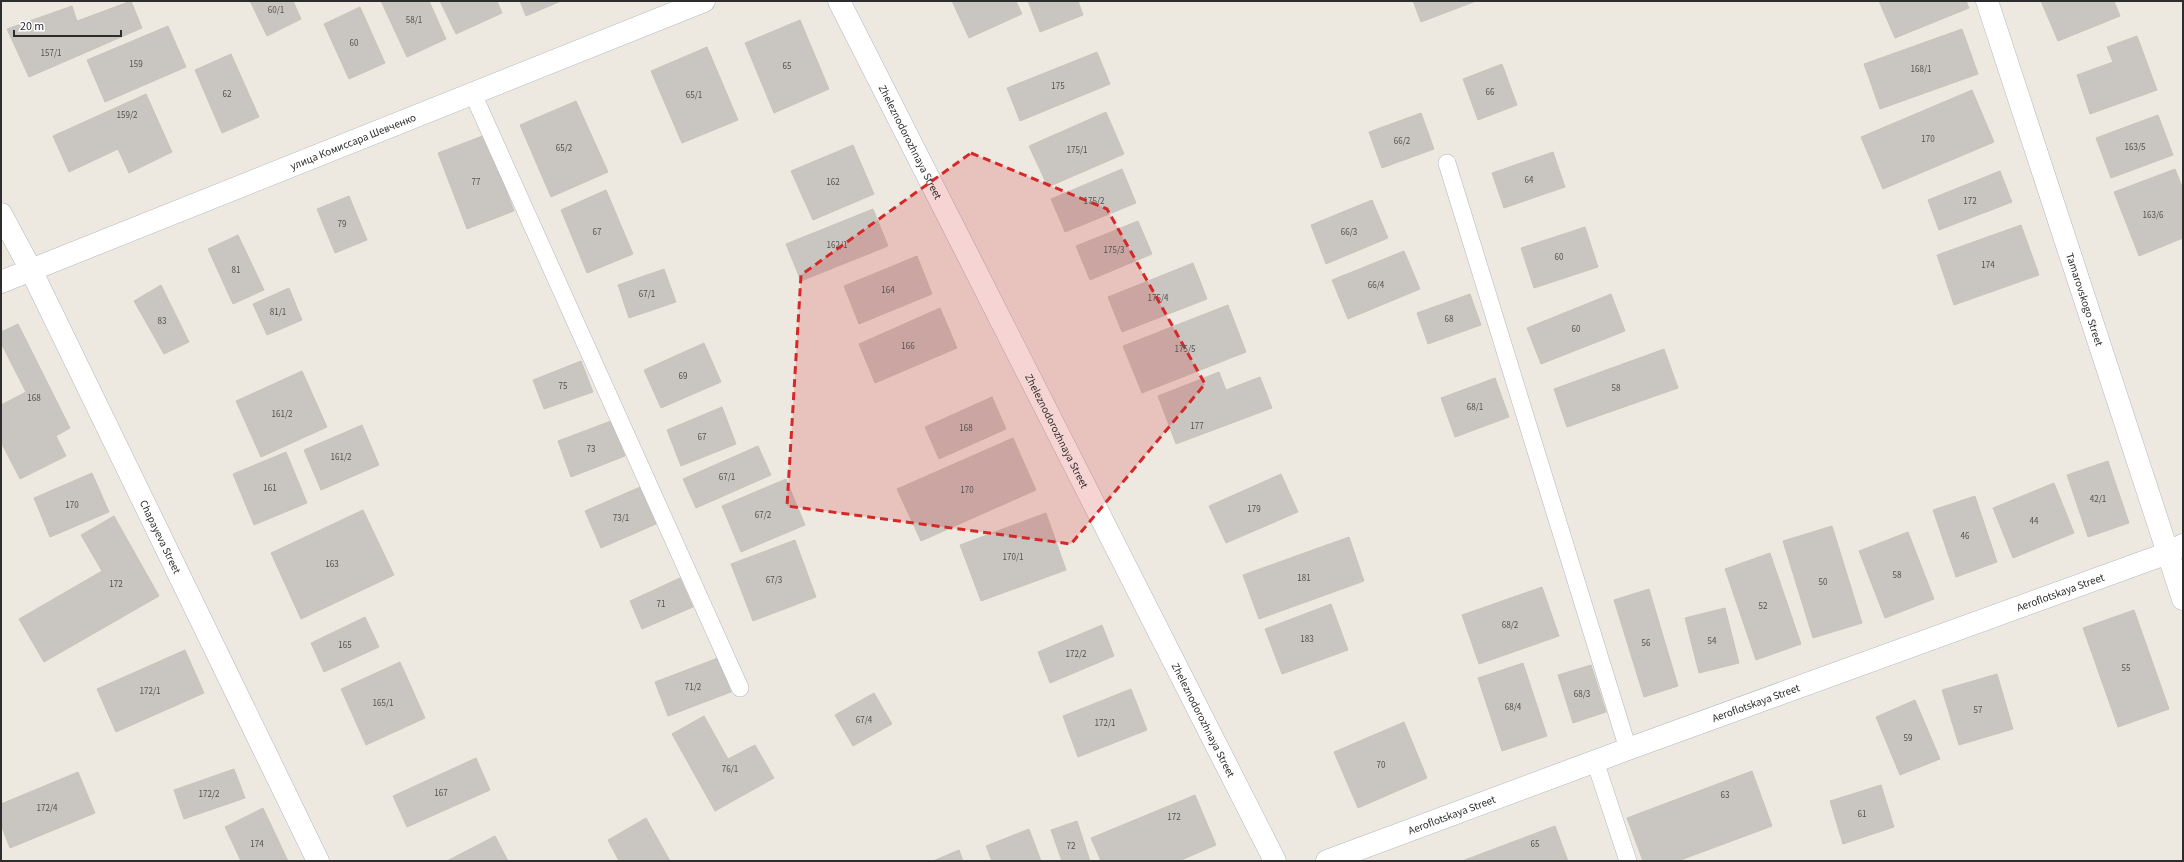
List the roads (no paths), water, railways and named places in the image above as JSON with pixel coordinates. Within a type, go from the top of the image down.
[{"type":"street","name":"улица Комиссара Шевченко","points":[[1,282],[704,1]]},
{"type":"street","name":"Zheleznodorozhnaya Street","points":[[839,1],[1275,861]]},
{"type":"street","name":"Tamarovskogo Street","points":[[1987,1],[2175,549],[2183,599]]},
{"type":"street","name":"Chapayeva Street","points":[[1,214],[31,270],[318,861]]},
{"type":"street","name":"Aeroflotskaya Street","points":[[1327,861],[1595,761],[2175,549]]},
{"type":"lane","points":[[473,94],[740,688]]},
{"type":"lane","points":[[1447,163],[1628,749]]},
{"type":"lane","points":[[1595,761],[1628,861]]}]
